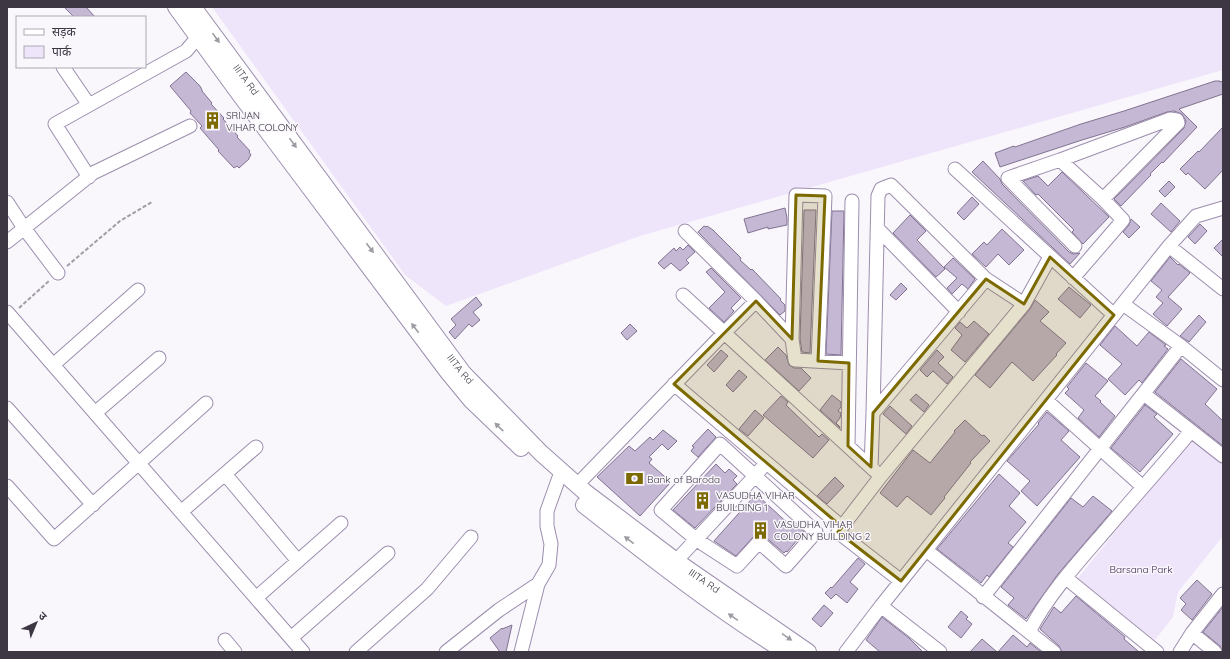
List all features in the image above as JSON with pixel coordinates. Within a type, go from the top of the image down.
[{"type":"main road","name":"IIITA Rd","points":[[176,7],[445,359]]},
{"type":"main road","name":"IIITA Rd","points":[[192,7],[445,359],[471,400],[559,477],[584,505],[672,574],[786,652]]},
{"type":"main road","name":"IIITA Rd","points":[[559,477],[578,485],[676,561],[808,652]]},
{"type":"street","points":[[89,177],[56,124],[186,51],[198,37]]},
{"type":"street","points":[[64,68],[90,105]]},
{"type":"street","points":[[1075,246],[1008,178],[1170,119],[1177,120],[1178,123],[1103,199]]},
{"type":"street","points":[[7,242],[93,173],[190,126]]},
{"type":"street","points":[[1060,160],[1103,199],[1123,220],[1073,278]]},
{"type":"street","points":[[955,169],[1114,315]]},
{"type":"street","points":[[871,467],[878,196],[882,189],[892,185],[986,279],[1024,304]]},
{"type":"street","points":[[818,361],[826,196],[796,195],[792,339],[795,360],[849,364]]},
{"type":"street","points":[[848,446],[852,201]]},
{"type":"street","points":[[7,202],[24,228],[58,273]]},
{"type":"street","points":[[846,652],[881,606],[1169,246],[1196,216],[1223,208]]},
{"type":"street","points":[[878,229],[959,312]]},
{"type":"street","points":[[685,231],[792,339]]},
{"type":"street","points":[[1169,246],[1223,289]]},
{"type":"street","points":[[901,581],[838,532],[881,476],[1024,304],[1050,257]]},
{"type":"street","points":[[873,413],[986,279]]},
{"type":"street","points":[[52,365],[138,290]]},
{"type":"street","points":[[683,295],[881,476]]},
{"type":"street","points":[[578,485],[674,384],[756,301]]},
{"type":"street","points":[[1123,304],[1181,346],[1223,380]]},
{"type":"street","points":[[8,314],[303,652]]},
{"type":"street","points":[[983,597],[1181,346]]},
{"type":"street","points":[[95,413],[159,358]]},
{"type":"street","points":[[674,384],[842,527]]},
{"type":"street","points":[[1144,394],[1223,456]]},
{"type":"street","points":[[1046,400],[1143,487]]},
{"type":"street","points":[[7,486],[54,539],[206,403]]},
{"type":"street","points":[[7,408],[93,504]]},
{"type":"street","points":[[1029,632],[1051,596],[1082,557],[1191,432]]},
{"type":"street","points":[[720,444],[755,476],[816,532],[786,566],[759,542],[737,566],[696,540],[661,510],[720,444]]},
{"type":"street","points":[[181,512],[256,447]]},
{"type":"street","points":[[676,561],[766,463]]},
{"type":"street","points":[[225,474],[298,561]]},
{"type":"street","points":[[520,652],[538,584],[548,565],[551,544],[547,526],[548,511],[559,477]]},
{"type":"street","points":[[256,598],[341,523]]},
{"type":"street","points":[[356,652],[427,589],[471,537]]},
{"type":"street","points":[[926,550],[983,597],[1054,652]]},
{"type":"street","points":[[291,638],[388,553]]},
{"type":"street","points":[[1066,578],[1157,652]]},
{"type":"street","points":[[446,652],[498,610],[538,584]]},
{"type":"street","points":[[1180,652],[1223,594]]},
{"type":"street","points":[[881,606],[940,652]]},
{"type":"street","points":[[1192,634],[1215,652]]},
{"type":"street","points":[[225,640],[235,652]]},
{"type":"path","points":[[8,314],[120,221],[152,202]]},
{"type":"highlighted area","points":[[796,195],[825,196],[818,361],[849,363],[848,446],[871,467],[873,413],[986,279],[1024,304],[1050,257],[1114,315],[901,581],[838,532],[842,527],[674,384],[756,301],[792,339]]},
{"type":"green space","points":[[212,7],[1223,7],[1223,70],[640,236],[446,306],[405,275]]},
{"type":"green space","name":"Barsana Park","points":[[1191,438],[1223,465],[1223,536],[1178,592],[1173,617],[1155,640],[1078,578]]},
{"type":"building","points":[[64,7],[86,7],[94,16],[73,16]]},
{"type":"building","name":"SRIJAN VIHAR COLONY","points":[[186,72],[200,86],[202,91],[212,103],[211,104],[250,151],[249,152],[251,155],[249,159],[239,168],[237,166],[234,168],[218,151],[219,150],[200,128],[202,126],[190,113],[191,111],[170,86]]},
{"type":"building","points":[[1215,81],[1223,81],[1223,94],[1179,109],[1197,127],[1163,163],[1162,162],[1150,174],[1151,175],[1121,206],[1114,199],[1184,128],[1186,121],[1182,114],[1174,111],[1167,112],[1000,167],[995,153]]},
{"type":"building","points":[[1223,127],[1223,170],[1205,189],[1188,173],[1186,175],[1180,169]]},
{"type":"building","points":[[983,161],[1000,179],[1002,184],[1069,252],[1073,254],[1080,253],[1070,264],[972,172]]},
{"type":"building","points":[[1062,172],[1109,217],[1083,244],[1072,232],[1074,230],[1023,181],[1038,176],[1048,186]]},
{"type":"building","points":[[1169,181],[1175,187],[1165,197],[1159,191]]},
{"type":"building","points":[[972,197],[979,204],[964,220],[957,213]]},
{"type":"building","points":[[1161,203],[1180,221],[1171,232],[1151,214]]},
{"type":"building","points":[[785,208],[787,225],[768,229],[768,227],[748,233],[744,219]]},
{"type":"building","points":[[804,210],[816,210],[810,353],[802,352],[800,339]]},
{"type":"building","points":[[832,211],[844,211],[841,355],[826,354]]},
{"type":"building","points":[[910,215],[926,231],[917,240],[945,269],[936,277],[893,233]]},
{"type":"building","points":[[1131,219],[1140,227],[1129,238],[1123,232],[1129,225]]},
{"type":"building","points":[[1200,224],[1207,231],[1195,244],[1188,237]]},
{"type":"building","points":[[704,226],[707,226],[713,230],[741,258],[740,260],[751,270],[752,269],[781,299],[780,300],[785,305],[785,311],[780,315],[698,232]]},
{"type":"building","points":[[1002,229],[1024,250],[1009,265],[998,254],[986,267],[972,254],[984,242],[987,245]]},
{"type":"building","points":[[1223,239],[1223,257],[1214,248]]},
{"type":"building","points":[[688,245],[695,252],[686,260],[689,263],[680,271],[671,263],[664,269],[658,263],[674,248],[676,251],[680,247],[683,250]]},
{"type":"building","points":[[1170,257],[1178,265],[1179,264],[1190,273],[1168,297],[1182,309],[1167,326],[1153,314],[1163,303],[1156,297],[1162,290],[1151,281]]},
{"type":"building","points":[[953,258],[975,279],[968,289],[962,284],[952,294],[947,288],[957,278],[944,267]]},
{"type":"building","points":[[711,268],[741,298],[731,308],[734,311],[724,322],[709,308],[725,292],[706,272]]},
{"type":"building","points":[[901,283],[907,289],[896,300],[890,295]]},
{"type":"building","points":[[1069,287],[1091,305],[1080,318],[1058,299]]},
{"type":"building","points":[[476,297],[482,305],[473,312],[480,320],[472,327],[469,324],[455,339],[449,332],[456,325],[451,319]]},
{"type":"building","points":[[1035,300],[1049,312],[1040,321],[1066,343],[1033,381],[1012,362],[990,388],[975,375],[1030,309]]},
{"type":"building","points":[[1199,315],[1206,322],[1189,342],[1180,336]]},
{"type":"building","points":[[974,321],[989,334],[965,362],[951,350],[962,335],[955,328],[960,322],[967,328]]},
{"type":"building","points":[[630,324],[637,331],[627,340],[621,333]]},
{"type":"building","points":[[1115,326],[1137,346],[1149,332],[1166,345],[1164,346],[1168,349],[1142,383],[1139,380],[1125,395],[1108,379],[1122,364],[1100,345]]},
{"type":"building","points":[[778,347],[786,355],[789,365],[794,368],[801,368],[811,378],[799,391],[765,360]]},
{"type":"building","points":[[721,350],[728,356],[714,372],[707,365]]},
{"type":"building","points":[[937,350],[944,357],[938,363],[953,377],[947,384],[933,371],[927,377],[920,370]]},
{"type":"building","points":[[1181,359],[1217,389],[1205,404],[1223,421],[1223,446],[1155,392]]},
{"type":"building","points":[[1086,363],[1108,381],[1095,396],[1115,416],[1099,437],[1078,418],[1084,410],[1065,393],[1069,389],[1067,387]]},
{"type":"building","points":[[739,370],[747,377],[733,392],[726,385]]},
{"type":"building","points":[[916,394],[929,405],[924,412],[910,400]]},
{"type":"building","points":[[832,395],[841,402],[841,407],[838,411],[841,413],[840,418],[836,423],[840,428],[820,410]]},
{"type":"building","points":[[781,396],[788,402],[786,405],[819,437],[822,434],[829,440],[813,458],[763,415]]},
{"type":"building","points":[[1145,405],[1157,414],[1154,417],[1173,434],[1140,472],[1111,448]]},
{"type":"building","points":[[890,406],[912,426],[906,434],[883,414]]},
{"type":"building","points":[[755,410],[764,418],[748,436],[739,429]]},
{"type":"building","points":[[1047,412],[1069,431],[1061,440],[1080,457],[1037,506],[1021,491],[1030,481],[1007,461],[1039,424],[1038,423]]},
{"type":"building","points":[[965,420],[982,436],[984,435],[990,441],[970,462],[971,463],[931,515],[907,496],[897,507],[880,493],[913,450],[930,463],[955,432],[954,431]]},
{"type":"building","points":[[708,429],[716,437],[698,457],[691,451],[694,447],[692,446]]},
{"type":"building","name":"Bank of Baroda","points":[[663,430],[677,441],[668,450],[662,444],[649,457],[652,459],[649,463],[671,482],[640,516],[597,477],[629,446],[635,451],[650,437],[653,440]]},
{"type":"building","name":"VASUDHA VIHAR BUILDING 1","points":[[716,464],[725,473],[729,469],[737,476],[733,480],[737,484],[695,528],[673,510]]},
{"type":"building","points":[[999,474],[1020,493],[1009,506],[1026,522],[1008,543],[1013,547],[989,577],[987,575],[981,583],[937,549]]},
{"type":"building","points":[[835,477],[844,486],[827,504],[817,496]]},
{"type":"building","name":"VASUDHA VIHAR COLONY BUILDING 2","points":[[756,494],[793,528],[796,525],[804,532],[787,552],[786,551],[784,553],[760,534],[753,537],[736,556],[714,541]]},
{"type":"building","points":[[1093,496],[1112,511],[1058,574],[1026,619],[1008,605],[1014,598],[1001,587],[1071,498],[1083,507]]},
{"type":"building","points":[[858,558],[865,564],[850,582],[858,589],[847,603],[836,594],[831,599],[825,593],[831,587],[832,588]]},
{"type":"building","points":[[1197,580],[1212,594],[1192,620],[1181,610],[1186,604],[1180,598]]},
{"type":"building","points":[[1076,596],[1125,637],[1124,639],[1139,652],[1062,652],[1059,646],[1040,629],[1054,607],[1061,613]]},
{"type":"building","points":[[824,605],[833,613],[821,627],[812,619]]},
{"type":"building","points":[[1223,607],[1223,652],[1220,646],[1203,632]]},
{"type":"building","points":[[961,611],[968,617],[966,619],[972,624],[961,638],[948,627]]},
{"type":"building","points":[[882,617],[909,638],[923,652],[880,652],[866,640]]},
{"type":"building","points":[[512,625],[506,652],[500,652],[490,638],[502,628]]},
{"type":"building","points":[[1013,635],[1027,647],[1030,643],[1041,652],[998,652]]},
{"type":"building","points":[[982,639],[997,652],[970,652]]},
{"type":"place","name":"SRIJAN VIHAR COLONY","points":[[213,121]]},
{"type":"place","name":"Bank of Baroda","points":[[634,479]]},
{"type":"place","name":"VASUDHA VIHAR BUILDING 1","points":[[703,501]]},
{"type":"place","name":"VASUDHA VIHAR COLONY BUILDING 2","points":[[761,530]]}]
